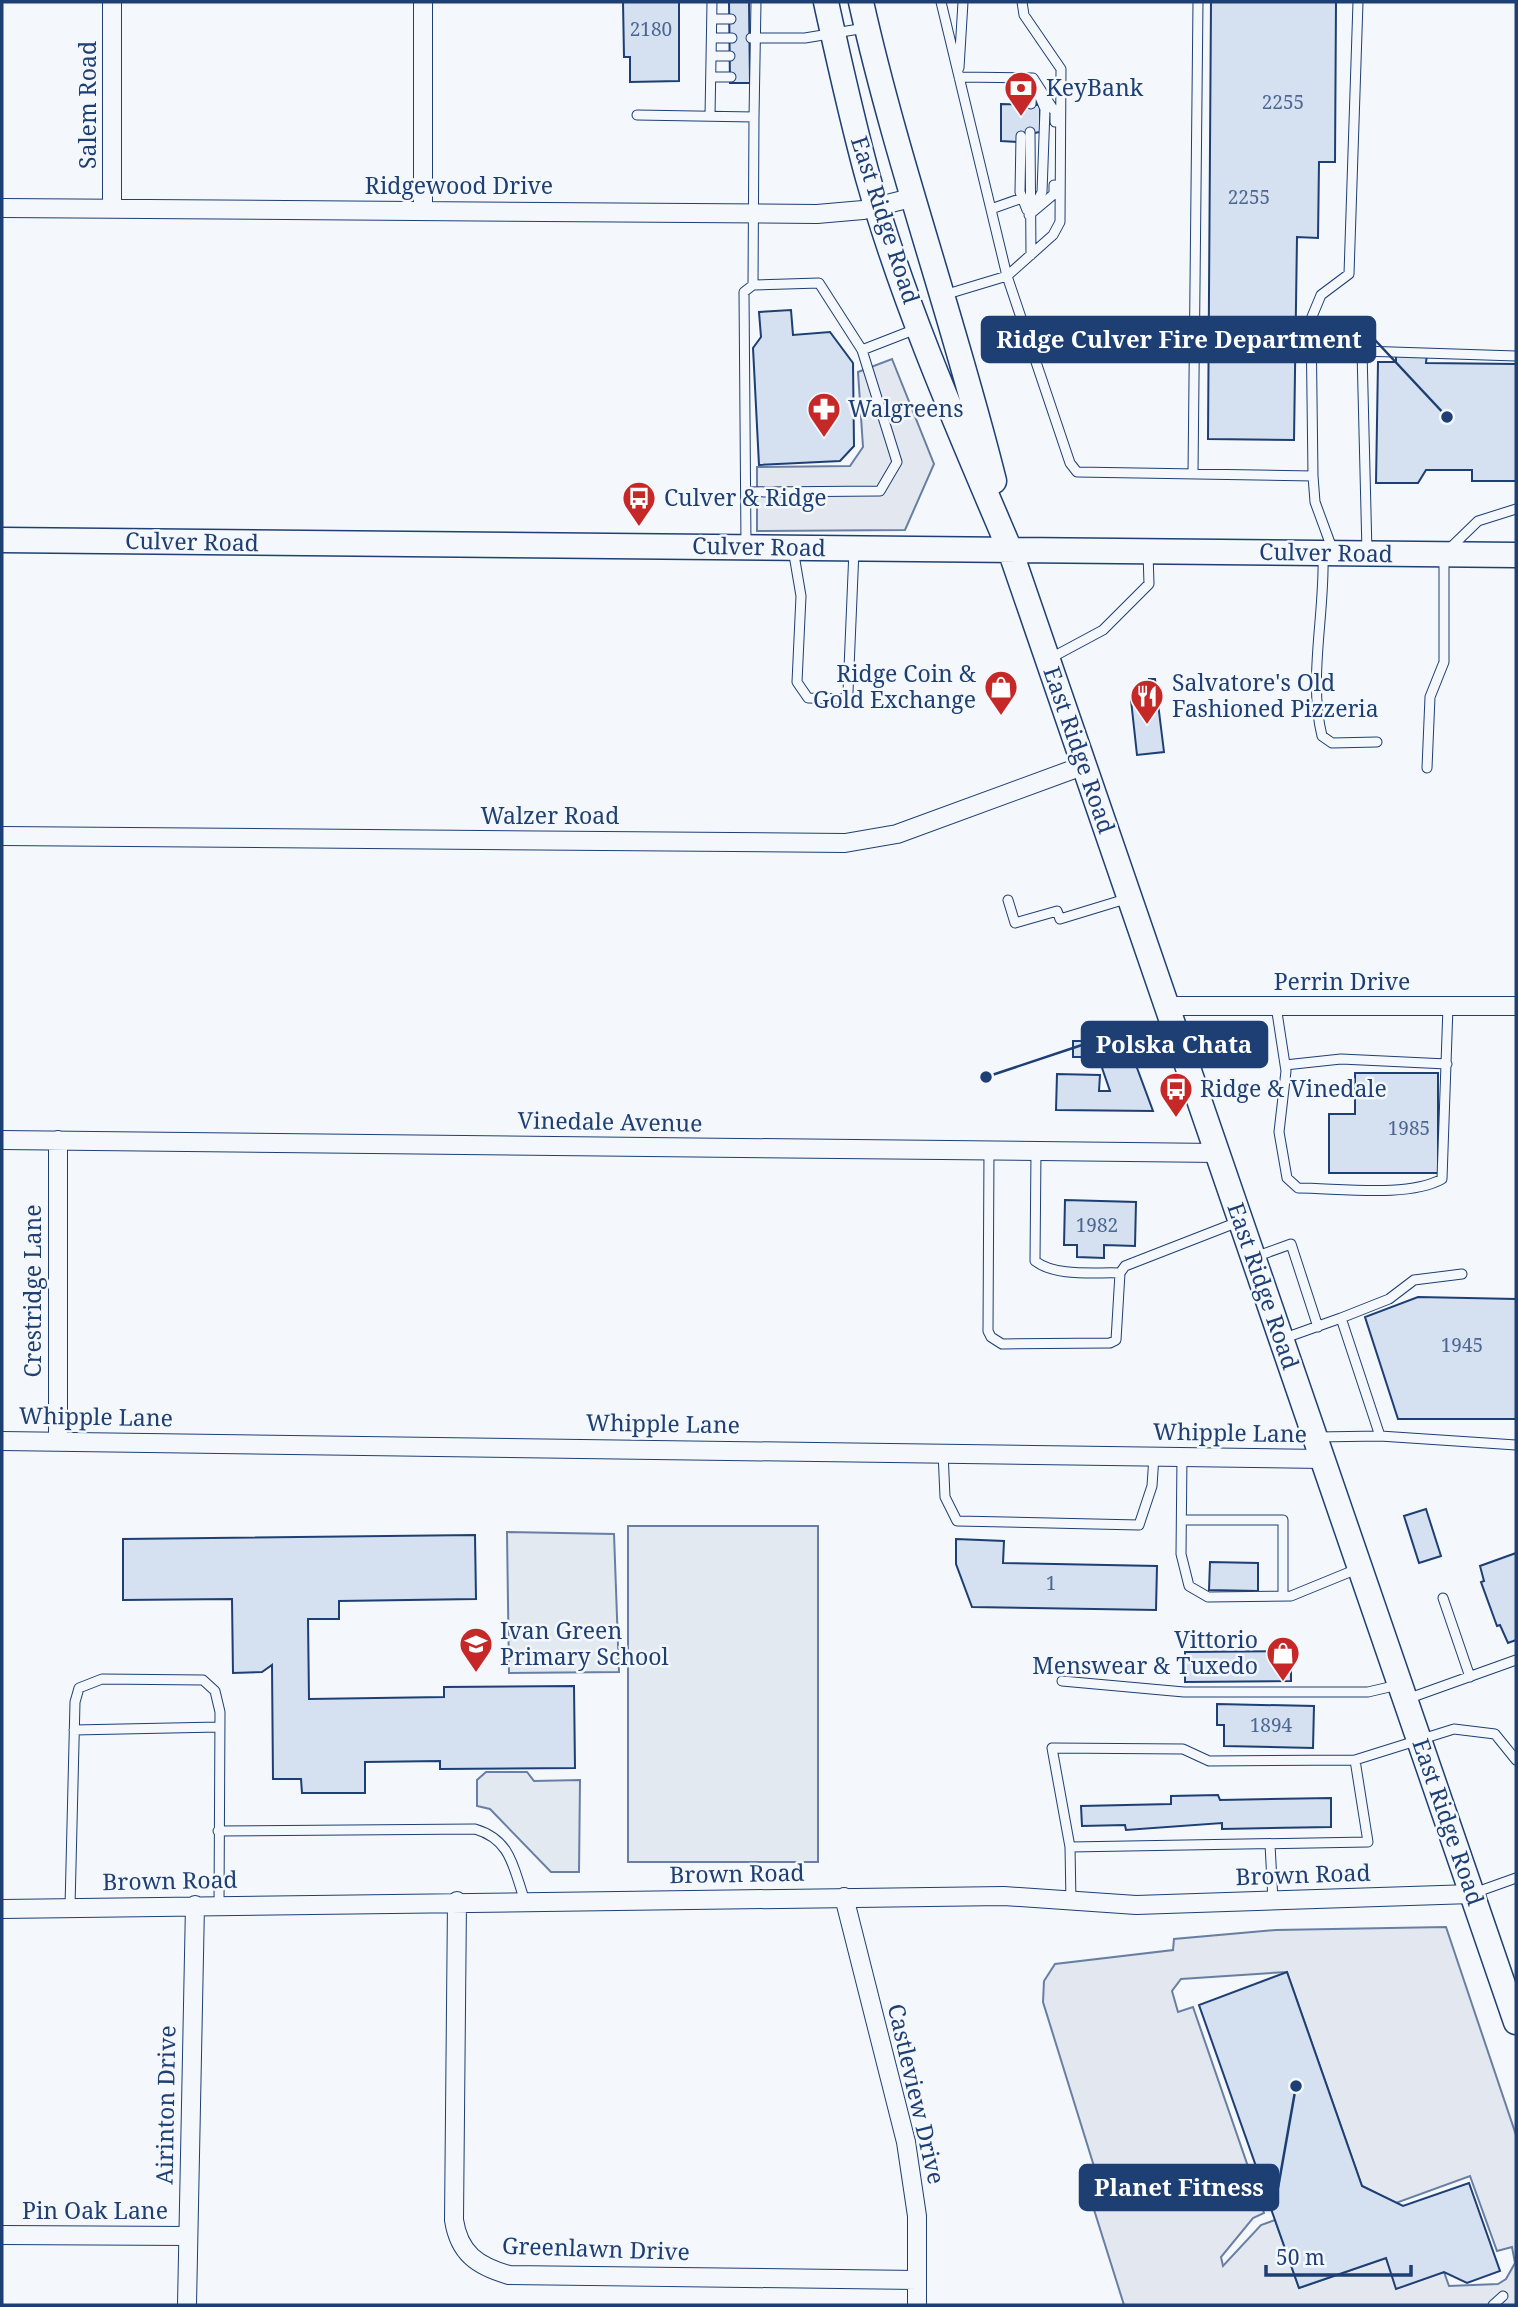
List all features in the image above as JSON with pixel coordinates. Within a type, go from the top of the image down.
[{"type":"main road","name":"East Ridge Road","points":[[827,2],[877,207],[941,387],[1010,550],[1516,2022]]},
{"type":"main road","name":"East Ridge Road","points":[[861,2],[974,403],[1010,550]]},
{"type":"main road","name":"Culver Road","points":[[2,540],[1516,555]]},
{"type":"street","name":"Salem Road","points":[[112,2],[112,209]]},
{"type":"street","points":[[423,2],[424,210]]},
{"type":"street","name":"Ridgewood Drive","points":[[2,208],[834,214],[915,197]]},
{"type":"street","name":"Walzer Road","points":[[2,836],[845,843],[897,834],[1084,765]]},
{"type":"street","name":"Perrin Drive","points":[[1167,1006],[1516,1006]]},
{"type":"street","name":"Vinedale Avenue","points":[[2,1140],[1217,1153]]},
{"type":"street","name":"Crestridge Lane","points":[[58,1140],[58,1441]]},
{"type":"street","name":"Whipple Lane","points":[[2,1441],[1182,1457],[1319,1448]]},
{"type":"street","name":"Brown Road","points":[[2,1909],[525,1900],[1004,1896],[1136,1905],[1472,1894]]},
{"type":"street","name":"Castleview Drive","points":[[844,1897],[906,2142],[917,2216],[917,2305]]},
{"type":"street","name":"Greenlawn Drive","points":[[457,1901],[454,2220],[457,2236],[474,2261],[509,2275],[917,2280]]},
{"type":"street","name":"Airinton Drive","points":[[187,2305],[195,1905]]},
{"type":"street","name":"Pin Oak Lane","points":[[2,2235],[187,2236]]},
{"type":"lane","points":[[710,116],[712,2]]},
{"type":"lane","points":[[753,285],[752,78],[753,19],[756,2]]},
{"type":"lane","points":[[941,2],[1007,276],[1070,463],[1077,472],[1313,475]]},
{"type":"lane","points":[[959,77],[963,2]]},
{"type":"lane","points":[[943,295],[1007,276],[1053,235],[1060,222],[1061,69],[1024,15],[1022,2]]},
{"type":"lane","points":[[1193,474],[1198,2]]},
{"type":"lane","points":[[1358,2],[1349,274],[1321,295],[1311,319],[1313,475],[1315,502],[1328,553],[1318,639],[1322,736],[1332,743],[1377,743]]},
{"type":"lane","points":[[712,19],[731,19]]},
{"type":"lane","points":[[753,38],[805,38],[867,28]]},
{"type":"lane","points":[[712,38],[732,38]]},
{"type":"lane","points":[[711,56],[730,56]]},
{"type":"lane","points":[[711,77],[731,77]]},
{"type":"lane","points":[[959,77],[1033,78]]},
{"type":"lane","points":[[1026,104],[1033,78]]},
{"type":"lane","points":[[1029,215],[1042,192],[1045,109],[1033,78]]},
{"type":"lane","points":[[1029,215],[1054,194],[1055,112],[1033,78]]},
{"type":"lane","points":[[637,115],[754,117]]},
{"type":"lane","points":[[1024,195],[1030,132]]},
{"type":"lane","points":[[1021,136],[1031,255]]},
{"type":"lane","points":[[991,209],[1024,195]]},
{"type":"lane","points":[[746,492],[880,491],[897,462],[862,350],[819,283],[753,285],[744,292],[746,547]]},
{"type":"lane","points":[[862,350],[920,327]]},
{"type":"lane","points":[[1367,553],[1362,351],[1516,356]]},
{"type":"lane","points":[[1427,768],[1430,697],[1444,662],[1444,554],[1478,521],[1516,509]]},
{"type":"lane","points":[[793,548],[801,596],[797,682],[808,698],[845,699],[848,692],[854,548]]},
{"type":"lane","points":[[1048,659],[1103,630],[1149,584],[1147,551]]},
{"type":"lane","points":[[1008,900],[1015,923],[1057,911],[1060,919],[1130,897]]},
{"type":"lane","points":[[1276,1006],[1285,1065],[1279,1132],[1287,1178],[1298,1188],[1403,1188],[1429,1186],[1442,1179],[1448,1006]]},
{"type":"lane","points":[[1285,1065],[1341,1059],[1447,1064]]},
{"type":"lane","points":[[989,1150],[988,1331],[991,1337],[1002,1344],[1110,1343],[1116,1340],[1120,1273]]},
{"type":"lane","points":[[1036,1151],[1035,1261],[1043,1267],[1120,1273],[1135,1260],[1241,1221]]},
{"type":"lane","points":[[1254,1258],[1291,1244],[1318,1326]]},
{"type":"lane","points":[[1282,1339],[1389,1298],[1414,1280],[1462,1275]]},
{"type":"lane","points":[[1341,1318],[1380,1436]]},
{"type":"lane","points":[[1319,1448],[1380,1436],[1516,1445]]},
{"type":"lane","points":[[943,1452],[945,1497],[957,1521],[1139,1525],[1152,1486],[1154,1456]]},
{"type":"lane","points":[[1182,1457],[1181,1554],[1189,1586],[1208,1597],[1291,1596],[1360,1567]]},
{"type":"lane","points":[[1182,1520],[1283,1520],[1283,1596]]},
{"type":"lane","points":[[1443,1598],[1470,1677]]},
{"type":"lane","points":[[1062,1681],[1197,1692],[1403,1692],[1470,1677],[1516,1660]]},
{"type":"lane","points":[[70,1908],[75,1702],[79,1688],[102,1679],[204,1680],[215,1691],[219,1727],[219,1905]]},
{"type":"lane","points":[[74,1730],[219,1727]]},
{"type":"lane","points":[[1071,1902],[1070,1847],[1052,1748],[1183,1749],[1209,1761],[1355,1760],[1454,1729],[1495,1734],[1516,1760]]},
{"type":"lane","points":[[1070,1847],[1368,1842],[1355,1760]]},
{"type":"lane","points":[[218,1831],[475,1829],[493,1834],[506,1848],[525,1900]]},
{"type":"lane","points":[[1270,1844],[1273,1901]]},
{"type":"lane","points":[[1472,1894],[1516,1878]]},
{"type":"lane","points":[[1493,2305],[1503,2296]]},
{"type":"shaded area","points":[[892,359],[934,464],[905,530],[757,531],[757,467],[850,466],[863,447],[858,372]]},
{"type":"shaded area","points":[[628,1526],[818,1526],[818,1862],[628,1862]]},
{"type":"shaded area","points":[[507,1532],[614,1534],[619,1672],[509,1673]]},
{"type":"shaded area","points":[[486,1772],[527,1772],[534,1781],[580,1780],[579,1872],[551,1872],[490,1809],[477,1806],[477,1780]]},
{"type":"shaded area","points":[[1446,1927],[1516,2135],[1516,2305],[1124,2305],[1085,2181],[1097,2176],[1043,2002],[1044,1981],[1055,1964],[1173,1950],[1174,1939],[1276,1930]],"holes":[[[1287,1972],[1362,2186],[1396,2203],[1470,2176],[1497,2251],[1512,2247],[1515,2263],[1506,2279],[1498,2284],[1449,2286],[1444,2272],[1397,2288],[1386,2258],[1299,2288],[1275,2220],[1261,2225],[1223,2266],[1221,2257],[1253,2218],[1264,2213],[1193,2007],[1178,2012],[1172,1991],[1181,1979]]]},
{"type":"building","points":[[623,2],[679,2],[679,81],[630,82],[630,57],[624,57]]},
{"type":"building","points":[[729,2],[749,2],[750,83],[730,83]]},
{"type":"building","points":[[1211,2],[1336,2],[1335,162],[1319,162],[1318,238],[1297,237],[1294,440],[1208,439]]},
{"type":"building","name":"KeyBank","points":[[1001,104],[1040,105],[1040,132],[1019,136],[1019,142],[1001,141]]},
{"type":"building","name":"Walgreens","points":[[791,310],[793,335],[830,332],[853,363],[854,446],[840,461],[759,465],[753,348],[761,337],[759,312]]},
{"type":"building","points":[[1396,353],[1427,353],[1426,363],[1516,364],[1516,481],[1472,481],[1472,470],[1426,470],[1418,483],[1376,483],[1378,362],[1396,362]]},
{"type":"building","name":"Salvatore's Old Fashioned Pizzeria","points":[[1149,679],[1155,679],[1164,752],[1137,755],[1131,700],[1151,698]]},
{"type":"building","points":[[1073,1041],[1127,1041],[1153,1111],[1056,1110],[1057,1074],[1100,1075],[1099,1091],[1110,1091],[1101,1065],[1092,1065],[1092,1057],[1073,1057]]},
{"type":"building","points":[[1355,1073],[1438,1073],[1438,1173],[1329,1173],[1329,1114],[1355,1114]]},
{"type":"building","points":[[1065,1200],[1136,1202],[1135,1246],[1104,1245],[1104,1258],[1077,1257],[1077,1245],[1064,1245]]},
{"type":"building","points":[[1418,1297],[1516,1299],[1516,1419],[1398,1419],[1365,1317]]},
{"type":"building","points":[[1426,1509],[1441,1556],[1419,1563],[1404,1516]]},
{"type":"building","name":"Ivan Green Primary School","points":[[475,1535],[476,1599],[339,1601],[339,1619],[308,1619],[309,1699],[444,1697],[444,1687],[574,1686],[575,1768],[440,1769],[440,1761],[365,1762],[365,1793],[302,1793],[301,1779],[273,1779],[272,1665],[262,1672],[233,1673],[232,1599],[123,1600],[123,1539]]},
{"type":"building","points":[[956,1539],[1004,1541],[1003,1563],[1157,1566],[1156,1610],[972,1607],[956,1564]]},
{"type":"building","points":[[1516,1553],[1516,1640],[1508,1643],[1500,1625],[1497,1626],[1481,1582],[1484,1581],[1480,1566]]},
{"type":"building","points":[[1210,1562],[1258,1563],[1258,1591],[1209,1590]]},
{"type":"building","points":[[1291,1651],[1291,1681],[1185,1682],[1185,1652]]},
{"type":"building","points":[[1217,1704],[1314,1706],[1313,1748],[1224,1746],[1224,1725],[1217,1725]]},
{"type":"building","points":[[1218,1795],[1220,1800],[1331,1798],[1331,1827],[1222,1829],[1222,1823],[1126,1830],[1125,1825],[1082,1826],[1081,1806],[1171,1804],[1171,1796]]},
{"type":"building","points":[[1287,1972],[1362,2186],[1403,2206],[1469,2183],[1500,2271],[1467,2283],[1444,2272],[1396,2289],[1386,2258],[1299,2288],[1199,2005]]},
{"type":"place","name":"KeyBank","points":[[1021,118]]},
{"type":"place","name":"Ridge Culver Fire Department","points":[[1447,417]]},
{"type":"place","name":"Walgreens","points":[[824,439]]},
{"type":"place","name":"Culver & Ridge","points":[[639,528]]},
{"type":"place","name":"Ridge Coin & Gold Exchange","points":[[1001,717]]},
{"type":"place","name":"Salvatore's Old Fashioned Pizzeria","points":[[1147,726]]},
{"type":"place","name":"Polska Chata","points":[[986,1077]]},
{"type":"place","name":"Ridge & Vinedale","points":[[1176,1119]]},
{"type":"place","name":"Ivan Green Primary School","points":[[476,1674]]},
{"type":"place","name":"Vittorio Menswear & Tuxedo","points":[[1283,1683]]},
{"type":"place","name":"Planet Fitness","points":[[1296,2086]]}]
